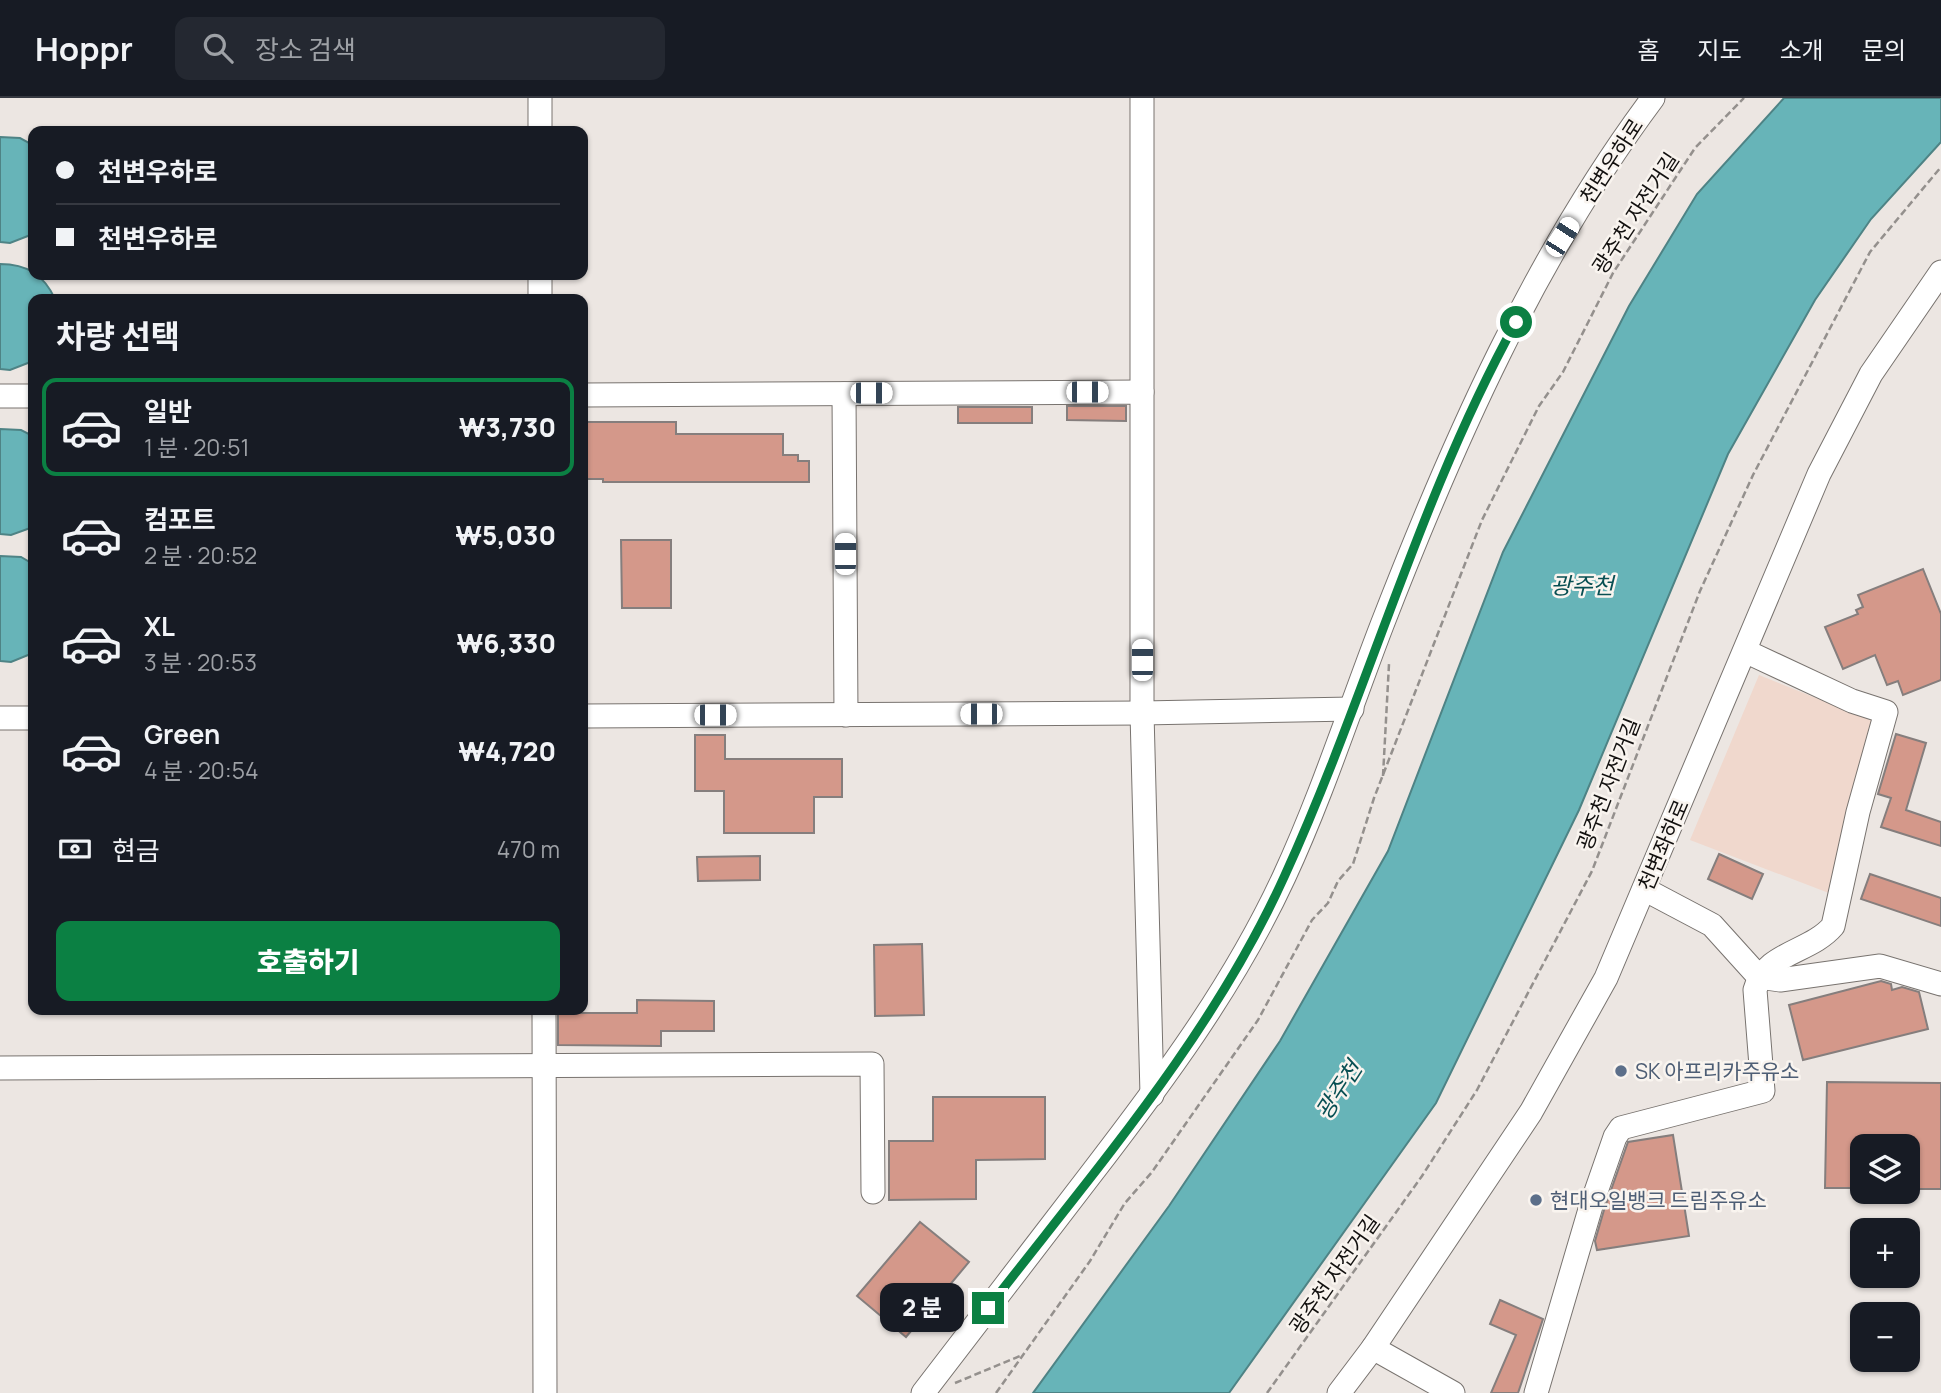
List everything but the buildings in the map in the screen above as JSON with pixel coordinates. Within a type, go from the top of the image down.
[{"type":"street","points":[[540,98],[540,126]]},
{"type":"street","points":[[1142,98],[1142,713],[1152,1095]]},
{"type":"street","name":"천변우하로","points":[[933,1390],[1152,1095],[1230,982],[1285,875],[1352,709],[1382,625],[1436,494],[1504,343],[1562,237],[1653,98]]},
{"type":"street","name":"천변좌하로","points":[[1339,1393],[1373,1348],[1531,1112],[1606,978],[1819,474],[1871,373],[1941,272]]},
{"type":"street","points":[[588,395],[1142,392]]},
{"type":"street","points":[[844,394],[846,715]]},
{"type":"street","points":[[0,396],[28,396]]},
{"type":"street","points":[[1536,1393],[1591,1206],[1615,1137],[1622,1128],[1763,1091],[1755,990],[1759,977],[1771,963],[1826,935],[1833,926],[1858,812],[1886,712],[1852,701],[1745,651]]},
{"type":"street","points":[[588,716],[1352,709]]},
{"type":"street","points":[[0,718],[28,718]]},
{"type":"street","points":[[1644,889],[1712,925],[1759,977],[1780,980],[1880,966],[1941,984]]},
{"type":"street","points":[[544,1015],[545,1393]]},
{"type":"street","points":[[0,1068],[872,1064],[873,1192]]},
{"type":"street","points":[[1373,1348],[1453,1393]]},
{"type":"path","name":"광주천 자전거길","points":[[996,1393],[1090,1261],[1125,1203],[1152,1172],[1258,1020],[1312,919],[1328,903],[1338,881],[1353,864],[1382,779],[1482,520],[1539,406],[1563,372],[1613,273],[1695,148],[1744,98]]},
{"type":"path","name":"광주천 자전거길","points":[[1267,1393],[1422,1176],[1477,1090],[1592,871],[1700,592],[1753,475],[1870,252],[1941,167]]},
{"type":"path","name":"광주천 자전거길","points":[[1382,779],[1391,673],[1389,661]]},
{"type":"path","points":[[933,1390],[1020,1356]]},
{"type":"shaded area","points":[[1759,675],[1876,722],[1834,895],[1690,840]]},
{"type":"water","name":"광주천","points":[[1784,98],[1941,98],[1941,142],[1871,219],[1815,300],[1728,454],[1579,810],[1436,1103],[1229,1393],[1033,1393],[1169,1206],[1280,1041],[1388,851],[1503,552],[1629,306],[1697,194]]},
{"type":"water","points":[[0,137],[20,138],[28,142],[28,236],[10,243],[0,242]]},
{"type":"water","points":[[0,264],[28,270],[28,280],[43,280],[52,294],[28,294],[28,363],[10,370],[0,369]]},
{"type":"water","points":[[0,429],[21,430],[28,434],[28,529],[11,535],[0,534]]},
{"type":"water","points":[[0,556],[21,557],[28,561],[28,655],[11,662],[0,661]]},
{"type":"place","name":"SK 아프리카주유소","points":[[1621,1071]]},
{"type":"place","name":"현대오일뱅크 드림주유소","points":[[1536,1200]]},
{"type":"route","points":[[988,1308],[1152,1095],[1230,982],[1285,875],[1352,709],[1382,625],[1446,470],[1516,322]]}]
